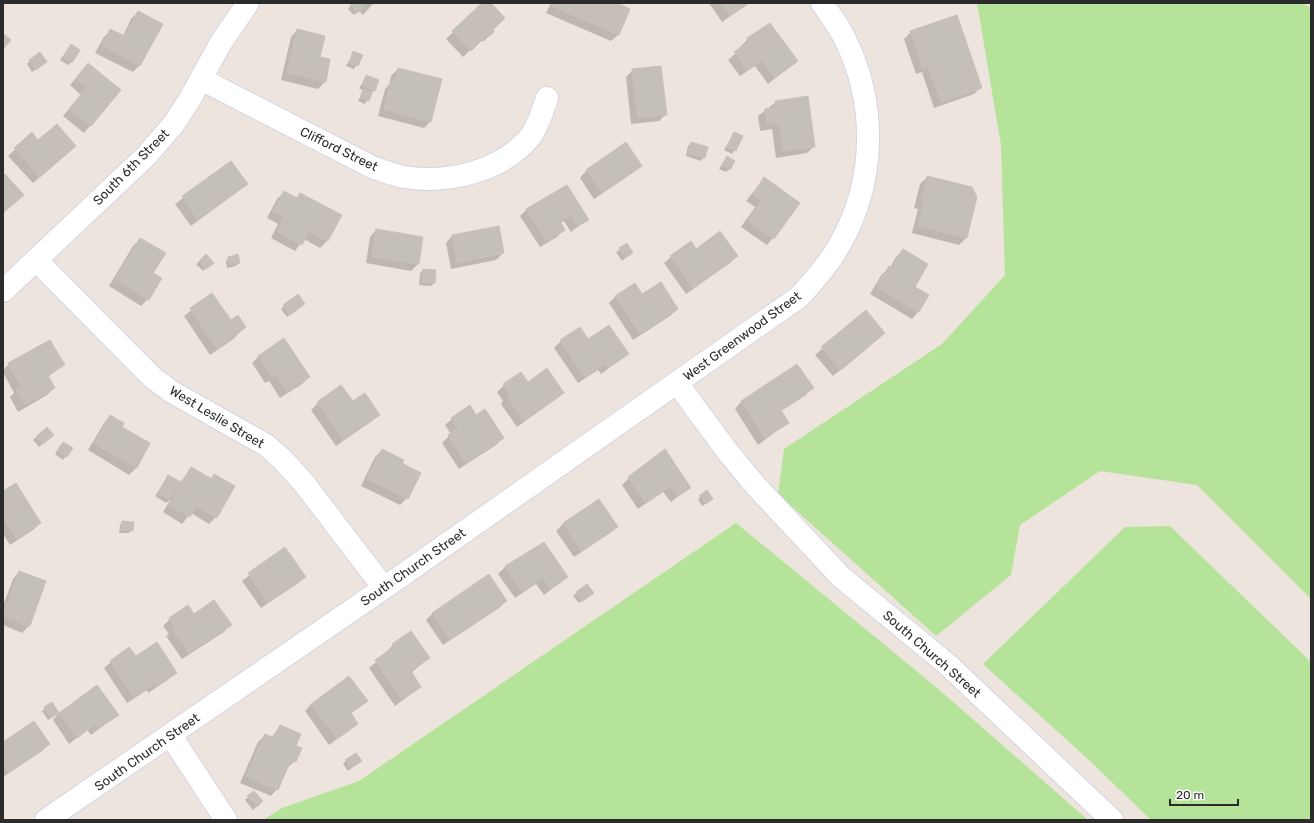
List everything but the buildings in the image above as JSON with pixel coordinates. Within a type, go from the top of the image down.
[{"type":"street","name":"South 6th Street","points":[[3,291],[146,156],[173,125],[220,44],[248,3]]},
{"type":"street","name":"West Greenwood Street","points":[[677,383],[798,297],[819,275],[840,245],[856,211],[864,182],[869,146],[867,109],[859,72],[845,38],[822,3]]},
{"type":"street","name":"Clifford Street","points":[[201,79],[374,168],[403,176],[428,179],[458,176],[492,166],[511,155],[530,136],[541,116],[547,98]]},
{"type":"street","name":"West Leslie Street","points":[[36,260],[153,378],[172,392],[266,445],[284,460],[303,482],[384,588]]},
{"type":"street","name":"South Church Street","points":[[46,820],[171,736],[677,383],[718,439],[754,484],[841,577],[947,664],[1112,820]]},
{"type":"street","points":[[171,736],[226,820]]},
{"type":"green space","points":[[977,3],[1302,3],[1311,8],[1311,599],[1197,485],[1100,471],[1020,525],[1011,575],[936,636],[778,494],[784,449],[942,344],[1005,275],[1001,145]]},
{"type":"green space","points":[[736,523],[936,687],[1088,820],[263,820],[282,808],[359,781]]},
{"type":"green space","points":[[1170,526],[1311,662],[1311,820],[1151,820],[1090,761],[983,664],[1125,527]]}]
